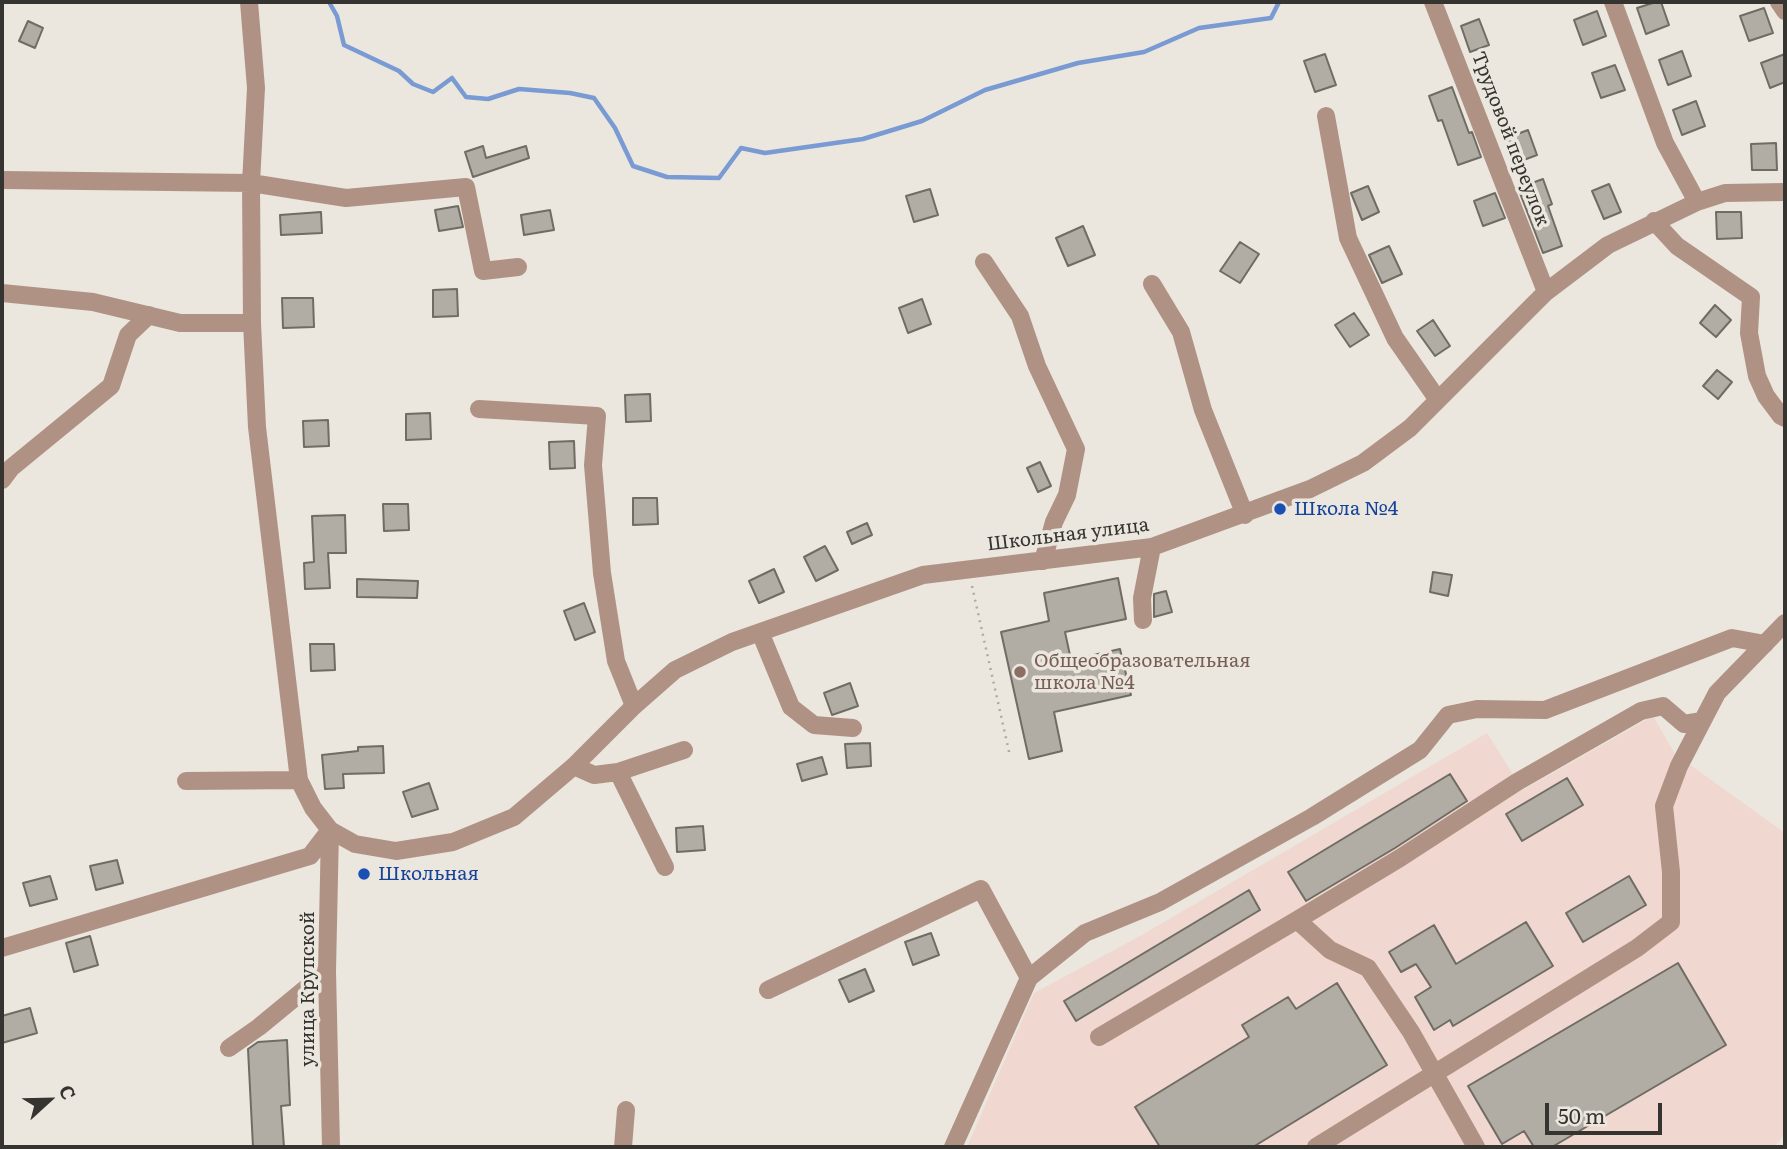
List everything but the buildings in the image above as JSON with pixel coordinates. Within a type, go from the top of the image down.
[{"type":"street","points":[[2,948],[310,856],[330,830],[313,808],[299,780],[257,427],[252,323],[251,183],[256,88],[249,2]]},
{"type":"street","name":"Трудовой переулок","points":[[1433,2],[1546,292]]},
{"type":"street","points":[[1614,2],[1665,143],[1696,202]]},
{"type":"street","points":[[1779,2],[1785,11]]},
{"type":"street","points":[[1326,116],[1348,238],[1395,338],[1438,400]]},
{"type":"street","points":[[2,180],[251,183],[346,198],[466,187],[483,271],[518,267]]},
{"type":"street","name":"Школьная улица","points":[[330,830],[355,844],[396,851],[453,842],[514,817],[574,766],[634,706],[675,670],[732,642],[923,575],[1152,547],[1310,489],[1363,463],[1410,428],[1546,292],[1608,245],[1696,202],[1725,193],[1785,192]]},
{"type":"street","points":[[1654,221],[1676,246],[1751,297],[1749,333],[1757,376],[1766,396],[1785,418]]},
{"type":"street","points":[[984,262],[1020,316],[1037,366],[1076,449],[1067,495],[1054,522],[1043,561]]},
{"type":"street","points":[[1152,284],[1181,332],[1203,410],[1245,515]]},
{"type":"street","points":[[2,293],[93,302],[180,323],[252,323]]},
{"type":"street","points":[[2,480],[10,468],[111,386],[128,335],[149,316]]},
{"type":"street","points":[[480,409],[597,416],[593,465],[601,573],[616,661],[634,706]]},
{"type":"street","points":[[1143,620],[1142,598],[1152,547]]},
{"type":"street","points":[[1316,1147],[1637,948],[1671,922],[1671,872],[1664,806],[1679,766],[1717,693],[1785,623]]},
{"type":"street","points":[[760,632],[791,707],[814,725],[853,728]]},
{"type":"street","points":[[953,1147],[1029,978],[1085,933],[1160,902],[1312,817],[1420,750],[1448,715],[1477,709],[1545,710],[1732,638],[1765,644]]},
{"type":"street","points":[[1099,1037],[1400,858],[1517,782],[1641,711],[1663,706],[1684,724],[1702,721]]},
{"type":"street","points":[[574,766],[594,775],[618,772],[684,750]]},
{"type":"street","points":[[618,772],[665,867]]},
{"type":"street","points":[[186,781],[299,780]]},
{"type":"street","name":"улица Крупской","points":[[330,830],[327,971],[331,1147]]},
{"type":"street","points":[[768,990],[981,889],[1029,978]]},
{"type":"street","points":[[1297,920],[1330,950],[1368,968],[1411,1032],[1476,1147]]},
{"type":"street","points":[[229,1048],[327,971]]},
{"type":"street","points":[[623,1147],[626,1110]]},
{"type":"path","points":[[968,569],[1010,756]]},
{"type":"shaded area","points":[[1653,716],[1675,754],[1785,833],[1785,1134],[1774,1147],[967,1147],[1034,993],[1142,935],[1487,733],[1523,790]]},
{"type":"waterway","points":[[329,2],[337,16],[344,45],[399,71],[413,84],[433,92],[452,78],[466,97],[488,99],[519,89],[570,93],[594,98],[615,128],[633,166],[667,177],[719,178],[741,148],[765,153],[863,139],[922,121],[985,90],[1078,63],[1144,52],[1199,28],[1271,18],[1279,2]]},
{"type":"place","name":"Школа №4","points":[[1280,509]]},
{"type":"place","name":"Общеобразовательная школа №4","points":[[1020,672]]},
{"type":"place","name":"Школьная","points":[[364,874]]}]
